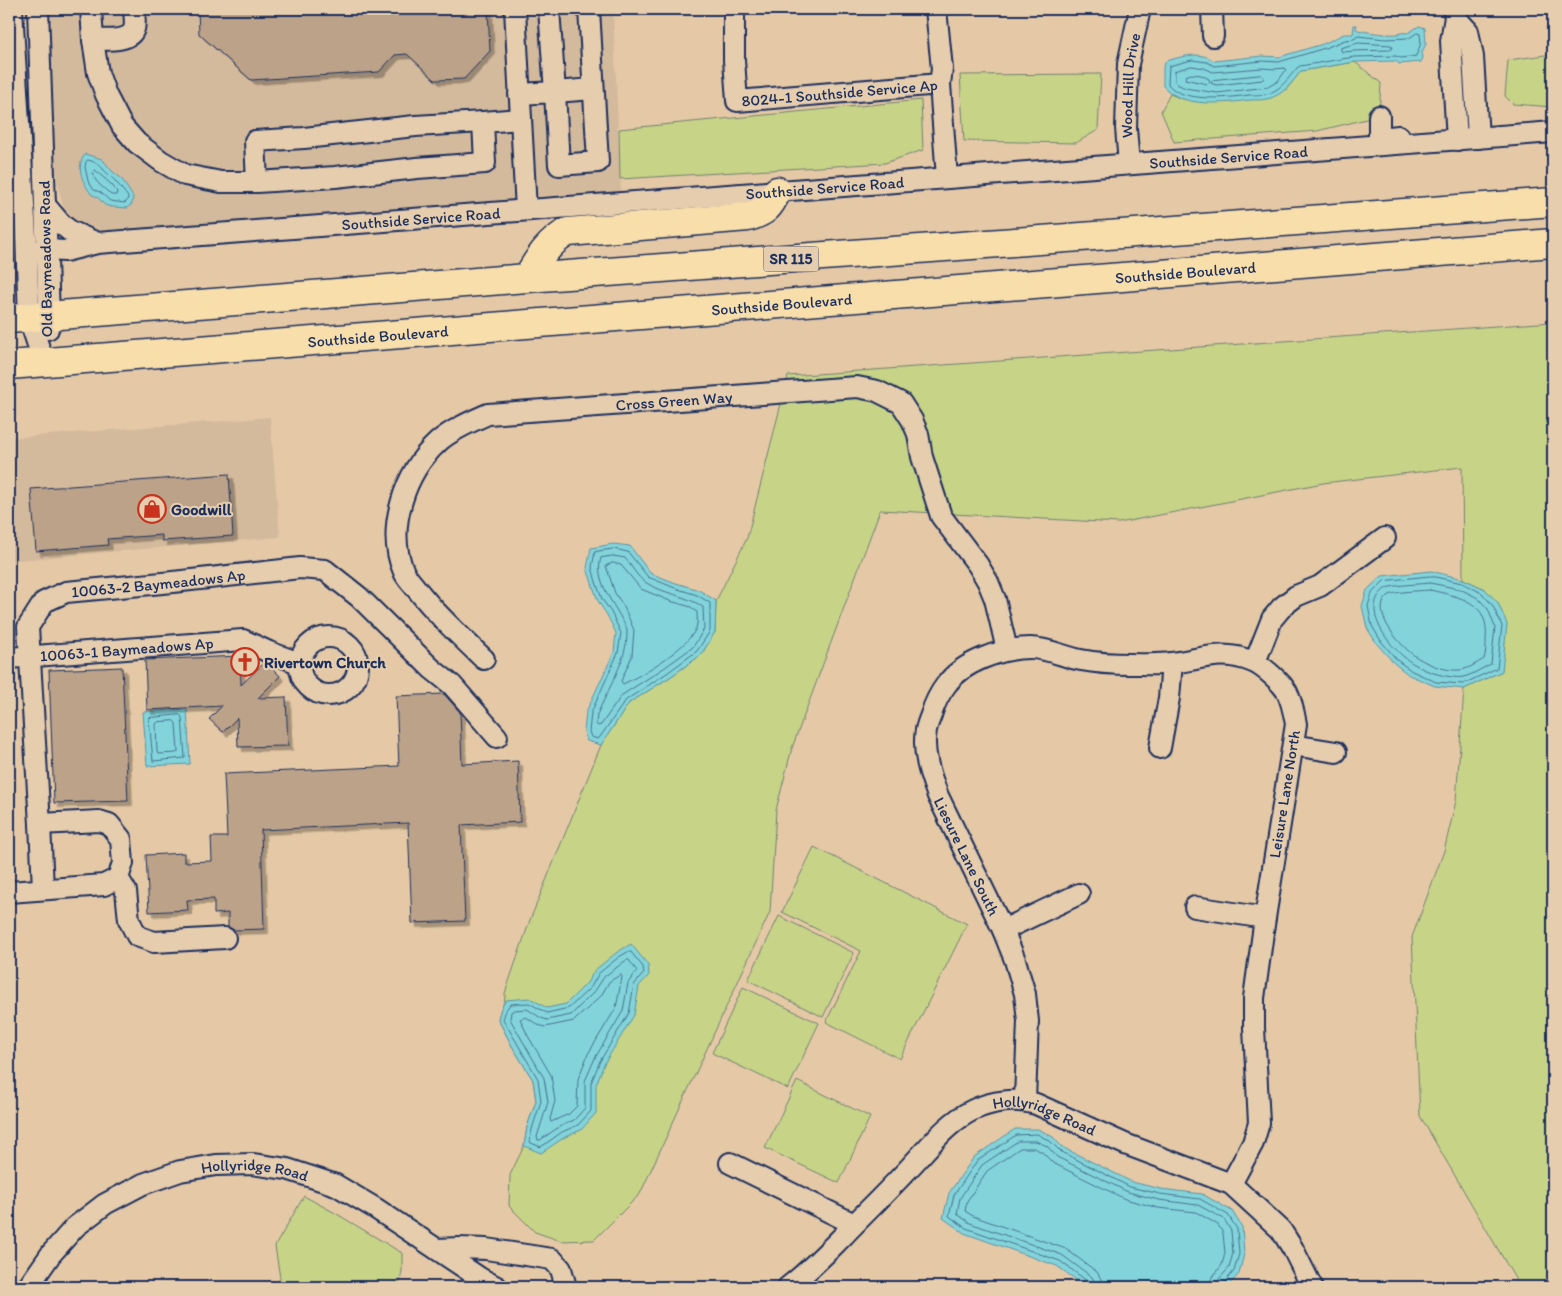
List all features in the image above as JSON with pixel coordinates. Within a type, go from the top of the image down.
[{"type":"highway","points":[[527,278],[547,247],[558,237],[568,232],[748,217],[765,210],[772,203],[777,191]]},
{"type":"highway","name":"SR 115","points":[[29,318],[527,278],[1553,202]]},
{"type":"highway","name":"Southside Boulevard","points":[[9,365],[1553,243]]},
{"type":"street","name":"Old Baymeadows Road","points":[[12,9],[20,246],[29,318],[44,363]]},
{"type":"street","name":"Old Baymeadows Road","points":[[29,318],[47,250],[38,9]]},
{"type":"street","points":[[91,9],[98,72],[106,95],[122,126],[138,143],[161,161],[185,175],[221,182],[257,182],[485,163],[483,122]]},
{"type":"street","points":[[93,40],[128,36],[134,29],[134,9]]},
{"type":"street","points":[[515,9],[526,210]]},
{"type":"street","points":[[549,9],[559,165],[598,162],[589,9]]},
{"type":"street","name":"8024-1 Southside Service Ap","points":[[734,9],[734,60],[737,101],[940,84],[947,178]]},
{"type":"street","points":[[936,9],[942,69],[940,84]]},
{"type":"street","name":"Wood Hill Drive","points":[[1128,164],[1126,128],[1128,64],[1137,9]]},
{"type":"street","points":[[1212,9],[1213,36]]},
{"type":"street","points":[[1454,13],[1468,31],[1473,58],[1478,138]]},
{"type":"street","points":[[1454,13],[1451,41],[1456,140]]},
{"type":"street","points":[[520,94],[593,89]]},
{"type":"street","points":[[1378,116],[1379,138],[1553,124]]},
{"type":"street","points":[[257,182],[255,141],[304,138],[415,126],[521,119]]},
{"type":"street","name":"Southside Service Road","points":[[20,246],[65,252],[97,243],[1553,132]]},
{"type":"street","name":"Southside Service Road","points":[[45,205],[61,224],[70,231],[97,243]]},
{"type":"street","name":"Cross Green Way","points":[[484,659],[427,602],[404,572],[398,549],[397,524],[403,495],[416,469],[438,442],[464,425],[488,414],[857,387],[877,391],[901,403],[912,420],[918,434],[922,457],[942,516],[978,565],[988,582],[995,599],[1007,650]]},
{"type":"street","points":[[1255,662],[1272,619],[1282,607],[1296,596],[1320,586],[1385,538]]},
{"type":"street","name":"10063-2 Baymeadows Ap","points":[[43,889],[28,627],[44,602],[66,592],[300,568],[325,570],[358,597],[432,669],[452,685],[497,737]]},
{"type":"street","name":"10063-1 Baymeadows Ap","points":[[9,658],[243,640],[299,663]]},
{"type":"street","name":"Leisure Lane North","points":[[1007,650],[1030,648],[1050,651],[1080,660],[1114,664],[1172,663],[1211,655],[1230,654],[1255,662],[1269,673],[1286,691],[1293,708],[1296,724],[1254,998],[1259,1124],[1253,1143],[1231,1184]]},
{"type":"street","name":"Liesure Lane South","points":[[1007,650],[982,658],[962,670],[946,684],[935,703],[926,730],[925,751],[930,775],[938,796],[1003,930],[1015,960],[1025,994],[1028,1021],[1025,1100]]},
{"type":"street","points":[[1160,748],[1169,698],[1172,663]]},
{"type":"street","points":[[1293,745],[1336,752]]},
{"type":"street","points":[[9,892],[104,885],[118,878],[123,862],[121,839],[109,824],[99,821],[40,824]]},
{"type":"street","points":[[118,878],[126,891],[129,920],[137,936],[154,942],[225,938]]},
{"type":"street","points":[[1003,930],[1079,894]]},
{"type":"street","points":[[1195,907],[1265,918]]},
{"type":"street","name":"Hollyridge Road","points":[[788,1287],[854,1224],[950,1125],[972,1110],[992,1103],[1025,1100],[1125,1144],[1231,1184],[1281,1230],[1312,1287]]},
{"type":"street","points":[[730,1163],[854,1224]]},
{"type":"street","name":"Hollyridge Road","points":[[28,1287],[54,1250],[75,1228],[105,1204],[143,1184],[180,1171],[216,1165],[252,1164],[278,1168],[336,1185],[497,1287]]},
{"type":"street","points":[[437,1249],[486,1249],[552,1259],[562,1269],[566,1287]]},
{"type":"shaded area","points":[[48,9],[613,9],[621,194],[111,233],[91,232],[77,227],[65,215],[57,182]]},
{"type":"shaded area","points":[[270,417],[280,537],[9,561],[9,438]]},
{"type":"green space","points":[[1553,54],[1553,107],[1513,104],[1505,96],[1508,60]]},
{"type":"green space","points":[[1355,62],[1381,83],[1379,116],[1317,131],[1174,142],[1161,111],[1170,94],[1182,99],[1286,90],[1301,71]]},
{"type":"green space","points":[[1101,74],[1098,130],[1076,143],[964,141],[960,75]]},
{"type":"green space","points":[[921,100],[923,150],[885,163],[620,179],[619,129]]},
{"type":"green space","points":[[1553,322],[1553,917],[1548,981],[1553,999],[1553,1287],[1520,1287],[1420,1116],[1412,937],[1444,851],[1456,801],[1464,689],[1502,671],[1485,589],[1463,579],[1462,467],[1323,483],[1119,523],[880,510],[792,748],[776,810],[770,912],[640,1194],[594,1240],[561,1241],[535,1232],[509,1206],[510,1175],[524,1146],[527,1127],[536,1101],[533,1080],[498,1019],[505,993],[530,920],[601,745],[629,703],[701,655],[715,632],[716,601],[747,538],[788,376]]},
{"type":"green space","points":[[814,847],[967,924],[900,1059],[826,1022],[861,951],[782,912]]},
{"type":"green space","points":[[779,916],[854,953],[823,1017],[748,980]]},
{"type":"green space","points":[[743,987],[819,1023],[788,1089],[712,1053]]},
{"type":"green space","points":[[797,1081],[870,1117],[839,1183],[765,1148]]},
{"type":"green space","points":[[304,1196],[402,1253],[402,1271],[399,1287],[275,1287],[280,1278],[275,1246]]},
{"type":"water","points":[[1354,25],[1357,25],[1356,29],[1359,30],[1388,34],[1408,33],[1419,26],[1425,28],[1426,44],[1422,52],[1423,58],[1421,62],[1399,64],[1396,61],[1355,62],[1301,71],[1289,86],[1278,95],[1262,100],[1204,103],[1181,98],[1163,86],[1163,67],[1166,61],[1197,55],[1214,61],[1262,56],[1279,57],[1323,44],[1344,34],[1353,34]]},
{"type":"water","points":[[85,154],[102,159],[121,178],[133,197],[132,204],[127,208],[110,207],[92,195],[83,180],[80,170]]},
{"type":"water","points":[[613,544],[630,546],[650,573],[699,590],[716,601],[715,632],[701,655],[629,703],[601,745],[587,741],[584,732],[586,712],[614,652],[616,633],[598,601],[587,568],[591,548]]},
{"type":"water","points":[[1431,571],[1463,579],[1485,589],[1498,603],[1507,624],[1502,671],[1464,689],[1435,686],[1409,675],[1395,664],[1377,644],[1367,628],[1362,606],[1367,590],[1382,576]]},
{"type":"water","points":[[187,709],[190,764],[147,766],[143,712]]},
{"type":"water","points":[[631,944],[648,965],[649,975],[639,986],[634,1015],[604,1064],[596,1085],[596,1113],[581,1130],[565,1137],[541,1153],[524,1146],[527,1127],[536,1101],[533,1080],[498,1019],[501,1008],[506,1000],[530,998],[547,1008],[566,1004],[587,983],[595,970]]},
{"type":"water","points":[[1015,1129],[1038,1129],[1053,1137],[1062,1147],[1132,1182],[1161,1189],[1202,1194],[1232,1211],[1242,1227],[1244,1254],[1239,1274],[1227,1287],[1086,1287],[1057,1266],[964,1233],[943,1218],[949,1193],[974,1157]]},
{"type":"building","points":[[198,9],[488,9],[490,51],[464,79],[435,80],[407,54],[395,55],[379,72],[251,80],[199,34]]},
{"type":"building","points":[[229,474],[233,536],[162,541],[162,535],[107,539],[108,545],[36,551],[31,489]]},
{"type":"building","points":[[240,656],[241,685],[264,663],[268,664],[280,676],[258,698],[286,697],[288,746],[238,747],[237,718],[223,732],[209,719],[222,706],[147,710],[145,660]]},
{"type":"building","points":[[122,667],[128,801],[54,803],[49,670]]},
{"type":"building","points":[[444,694],[460,712],[462,764],[518,761],[520,822],[461,825],[465,921],[412,923],[408,823],[261,830],[264,929],[234,930],[228,927],[228,913],[214,914],[214,899],[187,900],[188,910],[149,912],[146,855],[184,853],[184,862],[212,861],[211,837],[227,837],[224,774],[399,766],[396,696]]},
{"type":"place","name":"Goodwill","points":[[152,509]]},
{"type":"place","name":"Rivertown Church","points":[[245,662]]}]
